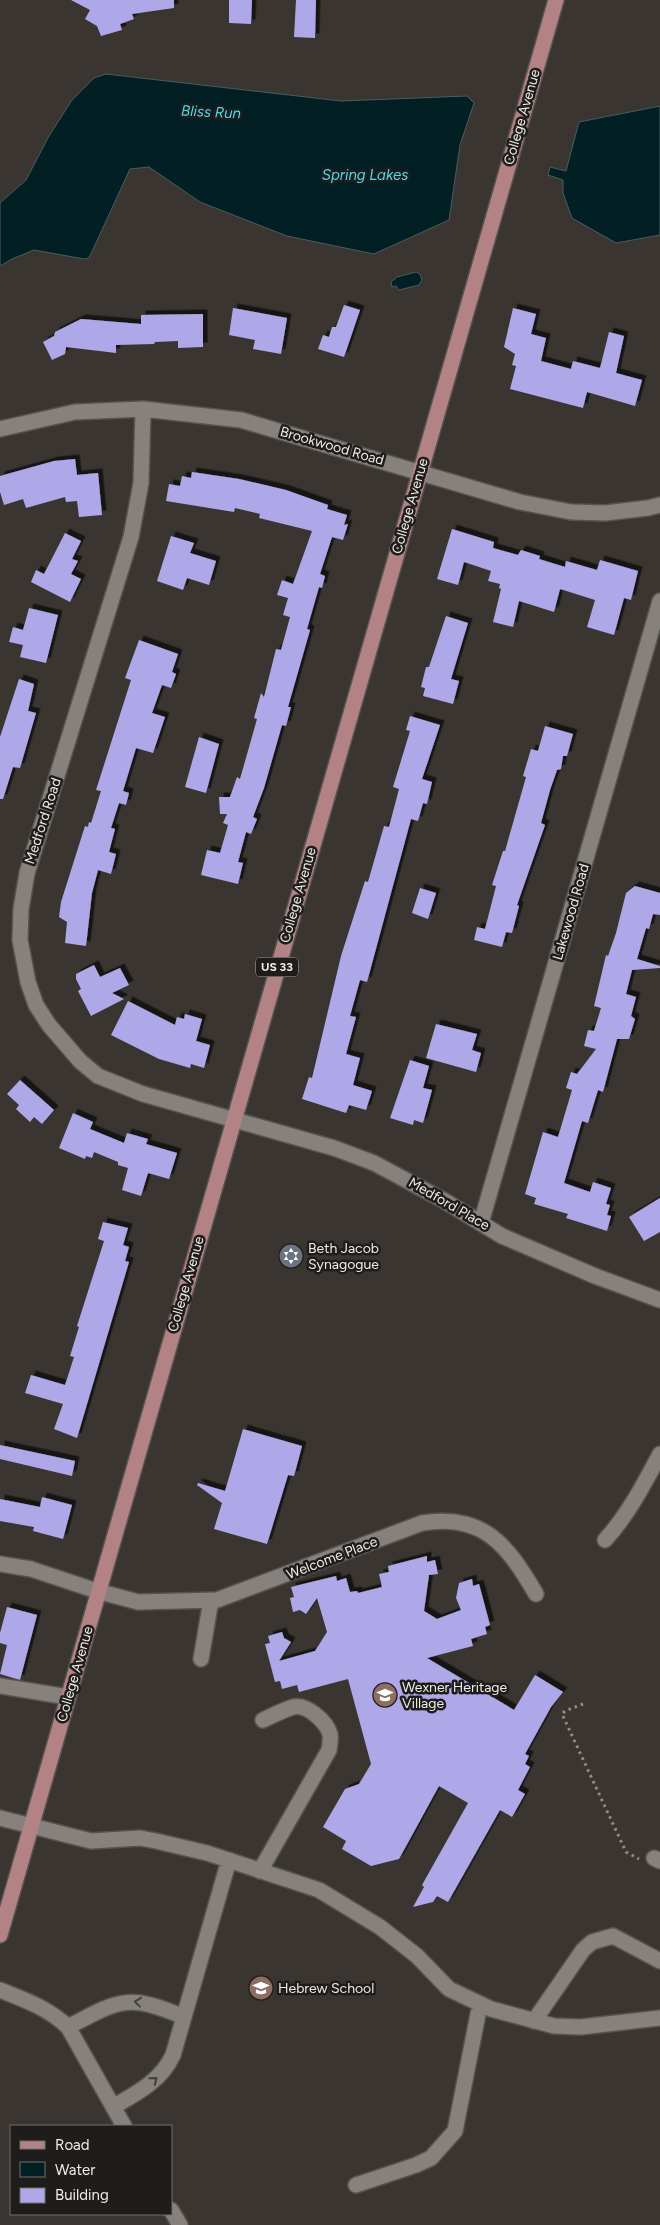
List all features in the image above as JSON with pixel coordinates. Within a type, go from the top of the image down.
[{"type":"main road","name":"College Avenue","points":[[0,1934],[97,1591],[556,0]]},
{"type":"street","name":"Brookwood Road","points":[[0,429],[75,412],[143,409],[241,420],[520,502],[571,512],[605,513],[660,505]]},
{"type":"street","name":"Medford Road","points":[[143,409],[141,483],[131,537],[27,873],[21,909],[20,940],[28,982],[36,1005],[64,1043],[98,1076],[143,1094],[234,1119]]},
{"type":"street","name":"Lakewood Road","points":[[481,1223],[660,601]]},
{"type":"street","name":"Medford Place","points":[[234,1119],[334,1148],[374,1163],[443,1200],[502,1236],[586,1272],[660,1300]]},
{"type":"street","points":[[605,1540],[618,1526],[660,1454]]},
{"type":"street","name":"Welcome Place","points":[[0,1564],[31,1569],[97,1591],[138,1602],[211,1600],[264,1584],[422,1523],[440,1520],[468,1524],[491,1535],[510,1552],[536,1594]]},
{"type":"street","points":[[201,1659],[211,1600]]},
{"type":"street","points":[[0,1686],[68,1698]]},
{"type":"street","points":[[260,1871],[329,1750],[331,1741],[329,1732],[319,1718],[307,1710],[294,1707],[263,1720]]},
{"type":"street","points":[[0,1818],[91,1841],[140,1838],[156,1841],[229,1860],[319,1890],[342,1902],[380,1927],[417,1956],[449,1989],[480,2004],[534,2021],[554,2026],[581,2028],[660,2018]]},
{"type":"street","points":[[113,2107],[144,2088],[167,2068],[173,2055],[229,1860]]},
{"type":"street","points":[[534,2021],[576,1959],[592,1942],[613,1936],[660,1961]]},
{"type":"street","points":[[0,1990],[40,2006],[58,2017],[68,2027],[123,2125]]},
{"type":"street","points":[[68,2027],[120,2002],[144,2003],[184,2017]]},
{"type":"street","points":[[356,2185],[416,2165],[431,2158],[455,2130],[480,2004]]},
{"type":"street","points":[[172,2212],[180,2225]]},
{"type":"path","points":[[583,1704],[562,1714],[626,1852],[648,1864],[657,1860]]},
{"type":"water","name":"Spring Lakes","points":[[106,74],[341,101],[467,96],[474,103],[460,145],[449,220],[374,254],[287,236],[200,202],[149,167],[130,169],[89,258],[84,259],[34,250],[0,266],[0,203],[26,180],[49,136],[72,100],[94,78]]},
{"type":"water","points":[[660,106],[660,235],[616,243],[572,218],[563,193],[563,180],[548,175],[550,167],[566,171],[579,122]]},
{"type":"water","points":[[416,272],[420,274],[422,280],[419,285],[399,290],[396,286],[392,287],[391,282],[397,277]]},
{"type":"building","points":[[71,0],[174,0],[174,8],[132,14],[134,19],[120,24],[122,30],[101,36],[97,26],[85,19],[90,10]]},
{"type":"building","points":[[229,0],[252,0],[251,24],[229,23]]},
{"type":"building","points":[[296,0],[316,0],[315,38],[294,37]]},
{"type":"building","points":[[344,305],[360,310],[344,357],[318,349],[323,335],[329,337],[332,327],[336,327]]},
{"type":"building","points":[[233,308],[287,318],[281,354],[253,349],[255,340],[229,335]]},
{"type":"building","points":[[513,308],[536,314],[531,334],[546,338],[541,361],[571,369],[573,361],[600,368],[609,332],[624,336],[616,373],[642,380],[635,406],[587,392],[583,408],[510,389],[516,366],[512,365],[515,354],[504,347]]},
{"type":"building","points":[[203,314],[203,347],[178,348],[178,341],[155,342],[154,344],[116,345],[116,353],[66,347],[65,354],[52,360],[43,342],[54,336],[55,332],[81,319],[141,324],[141,315]]},
{"type":"building","points":[[75,459],[77,475],[98,473],[102,515],[79,517],[77,501],[66,502],[65,497],[26,508],[23,499],[4,505],[0,492],[0,476],[54,461]]},
{"type":"building","points":[[192,472],[239,479],[286,490],[328,505],[327,509],[347,515],[344,525],[348,524],[343,540],[332,537],[320,574],[325,576],[322,588],[319,587],[307,629],[310,630],[288,707],[291,707],[286,726],[282,725],[264,788],[253,817],[257,819],[251,834],[246,832],[238,862],[243,863],[238,884],[201,875],[207,850],[220,853],[228,825],[223,823],[227,814],[220,814],[219,797],[230,797],[237,777],[240,779],[257,719],[254,718],[261,693],[264,697],[276,649],[281,650],[290,617],[283,615],[288,598],[277,595],[282,580],[293,584],[312,531],[259,518],[260,514],[235,508],[234,512],[166,501],[169,484],[180,486],[182,476],[191,478]]},
{"type":"building","points":[[452,529],[494,542],[493,548],[518,555],[521,550],[540,556],[539,559],[565,567],[566,561],[597,570],[600,560],[638,571],[631,600],[624,598],[614,635],[587,627],[595,600],[560,589],[554,612],[519,601],[513,627],[493,622],[501,589],[499,588],[500,584],[488,581],[491,571],[464,562],[458,585],[437,579]]},
{"type":"building","points":[[65,533],[81,541],[72,559],[78,561],[71,574],[81,579],[70,602],[31,582],[36,570],[44,574]]},
{"type":"building","points":[[171,536],[194,543],[190,553],[216,561],[209,585],[187,578],[183,590],[157,581]]},
{"type":"building","points":[[29,608],[58,615],[46,663],[20,657],[23,645],[9,642],[13,627],[23,630]]},
{"type":"building","points":[[446,616],[468,623],[451,679],[459,681],[453,704],[423,696],[425,688],[421,687],[426,667],[429,667]]},
{"type":"building","points":[[139,640],[178,654],[172,672],[176,674],[171,688],[162,685],[152,713],[165,717],[153,753],[136,748],[123,791],[129,793],[126,805],[119,803],[111,828],[115,829],[109,852],[116,854],[111,874],[98,870],[92,893],[86,946],[65,943],[67,922],[59,917],[61,902],[85,826],[88,827],[89,822],[91,823],[101,791],[96,790],[131,680],[125,678]]},
{"type":"building","points":[[19,679],[34,684],[28,711],[36,713],[20,768],[13,767],[3,799],[0,799],[0,737]]},
{"type":"building","points":[[410,716],[440,725],[422,779],[432,782],[427,804],[423,803],[418,821],[411,819],[367,982],[360,980],[350,1016],[356,1017],[346,1054],[360,1058],[353,1085],[372,1091],[366,1110],[349,1105],[346,1113],[302,1099],[309,1077],[312,1078],[341,956],[365,881],[368,882],[384,826],[389,827],[399,789],[393,787],[410,731],[406,730]]},
{"type":"building","points":[[545,726],[573,734],[567,756],[563,756],[561,769],[557,770],[550,790],[541,823],[545,825],[517,905],[519,906],[512,933],[506,932],[502,947],[474,940],[477,927],[485,929],[496,886],[492,885],[503,851],[505,851],[526,777],[523,776],[531,749],[538,751]]},
{"type":"building","points":[[199,737],[219,744],[206,793],[185,787]]},
{"type":"building","points":[[635,886],[660,893],[660,915],[653,914],[649,929],[646,928],[637,959],[660,966],[660,968],[632,970],[626,994],[636,997],[631,1016],[635,1019],[629,1039],[617,1039],[603,1092],[598,1090],[588,1123],[582,1121],[564,1183],[590,1192],[593,1182],[611,1188],[606,1204],[610,1205],[607,1215],[611,1216],[607,1231],[566,1218],[568,1214],[534,1204],[536,1198],[525,1194],[543,1132],[558,1137],[572,1090],[566,1088],[571,1072],[577,1074],[596,1049],[584,1046],[588,1030],[594,1031],[601,1008],[594,1006],[606,955],[608,956],[616,933],[626,893]]},
{"type":"building","points":[[420,888],[436,893],[428,919],[412,913]]},
{"type":"building","points":[[94,965],[100,977],[120,968],[129,985],[112,993],[124,999],[91,1016],[78,991],[81,989],[76,979],[76,974]]},
{"type":"building","points":[[128,1001],[175,1025],[177,1017],[184,1019],[185,1014],[202,1019],[196,1041],[210,1045],[204,1068],[191,1064],[190,1068],[159,1059],[111,1035]]},
{"type":"building","points":[[436,1024],[477,1034],[472,1050],[481,1053],[476,1072],[426,1058]]},
{"type":"building","points":[[410,1060],[429,1066],[423,1088],[432,1090],[423,1123],[414,1120],[413,1125],[390,1118]]},
{"type":"building","points":[[20,1080],[54,1110],[42,1124],[34,1117],[30,1122],[16,1109],[19,1105],[7,1094]]},
{"type":"building","points":[[73,1113],[93,1122],[90,1129],[124,1143],[127,1133],[148,1139],[146,1144],[177,1153],[169,1179],[148,1173],[141,1196],[122,1190],[128,1168],[118,1165],[118,1162],[94,1152],[92,1158],[86,1156],[85,1159],[59,1148]]},
{"type":"building","points":[[660,1198],[660,1232],[644,1241],[629,1217]]},
{"type":"building","points":[[103,1222],[128,1228],[123,1245],[129,1247],[125,1261],[129,1262],[77,1438],[54,1429],[63,1404],[25,1393],[31,1375],[65,1385],[74,1357],[70,1356],[79,1327],[77,1326],[104,1241],[98,1239]]},
{"type":"building","points":[[243,1429],[302,1446],[294,1476],[288,1475],[267,1544],[214,1529],[222,1503],[197,1485],[198,1483],[225,1491]]},
{"type":"building","points":[[0,1445],[75,1461],[72,1476],[0,1459]]},
{"type":"building","points":[[42,1497],[72,1505],[63,1539],[33,1531],[34,1527],[0,1521],[0,1499],[40,1507]]},
{"type":"building","points":[[427,1556],[427,1562],[435,1560],[438,1574],[429,1575],[424,1611],[437,1619],[461,1610],[456,1598],[459,1583],[472,1579],[473,1586],[479,1584],[490,1625],[485,1627],[487,1634],[471,1639],[473,1646],[427,1658],[514,1710],[535,1675],[563,1692],[551,1707],[525,1754],[529,1756],[525,1764],[530,1767],[518,1790],[525,1794],[512,1817],[500,1810],[448,1902],[437,1896],[433,1902],[413,1907],[424,1887],[422,1885],[468,1803],[439,1786],[399,1859],[371,1866],[342,1849],[346,1841],[323,1827],[345,1789],[359,1784],[371,1764],[348,1679],[299,1692],[297,1685],[282,1689],[280,1681],[275,1682],[265,1644],[270,1643],[268,1636],[282,1632],[284,1638],[291,1642],[279,1661],[315,1651],[327,1632],[317,1598],[306,1614],[300,1610],[293,1612],[290,1598],[294,1597],[291,1587],[336,1576],[337,1581],[346,1578],[350,1592],[357,1591],[358,1593],[382,1587],[379,1574],[389,1572],[388,1566]]},
{"type":"building","points":[[7,1607],[37,1615],[20,1680],[0,1674],[7,1645],[0,1643],[0,1633]]},
{"type":"place","name":"Beth Jacob Synagogue","points":[[291,1256]]},
{"type":"place","name":"Wexner Heritage Village","points":[[385,1695]]},
{"type":"place","name":"Hebrew School","points":[[261,1988]]},
{"type":"water label","name":"Bliss Run","points":[[211,112]]}]
